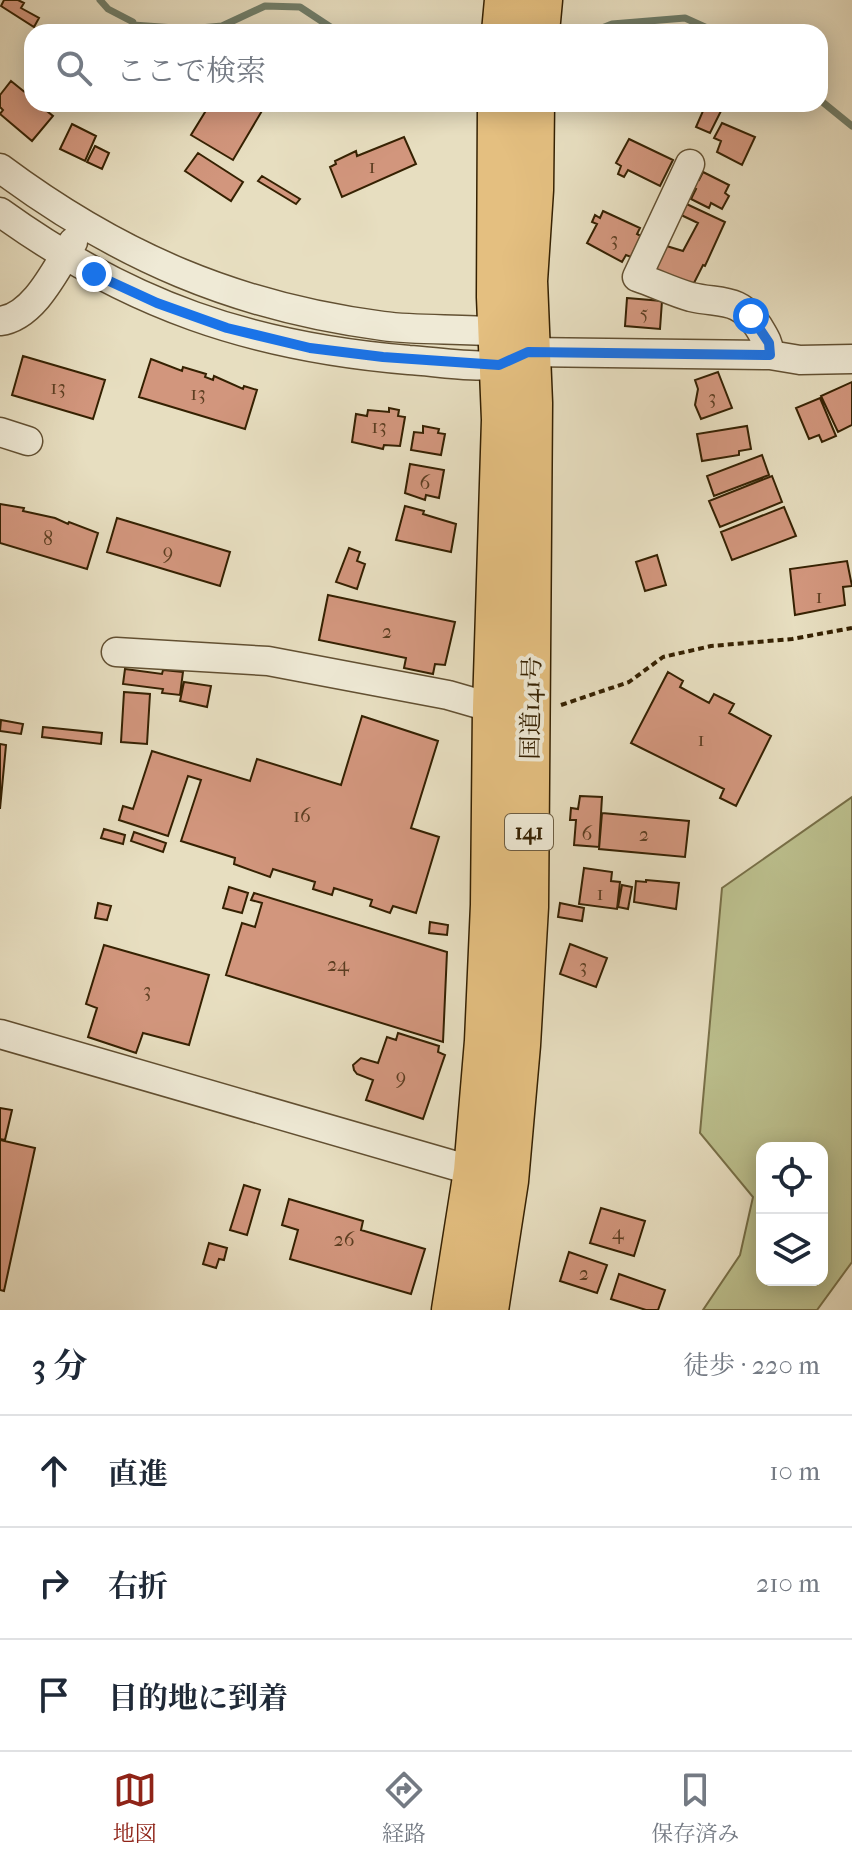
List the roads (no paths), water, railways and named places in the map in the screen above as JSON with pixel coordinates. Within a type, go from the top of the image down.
[{"type":"highway","points":[[503,24],[505,0]]},
{"type":"highway","points":[[540,24],[542,0]]},
{"type":"highway","name":"国道141号","points":[[452,1310],[491,1176],[520,1045],[528,907],[512,708],[532,403],[509,350],[527,281],[533,190],[516,122]]},
{"type":"highway","name":"国道141号","points":[[488,1310],[491,1176]]},
{"type":"street","points":[[690,164],[637,277],[690,296],[740,307],[751,316],[769,343],[770,355]]},
{"type":"street","points":[[0,168],[83,226],[179,274],[235,295],[324,318],[509,350]]},
{"type":"street","points":[[0,212],[94,274],[157,303],[227,328],[310,348],[383,357],[509,350],[852,359]]},
{"type":"street","points":[[0,321],[15,318],[32,302],[83,226]]},
{"type":"street","points":[[0,432],[28,441]]},
{"type":"street","points":[[116,652],[268,661],[512,708]]},
{"type":"street","points":[[0,1034],[491,1176]]},
{"type":"waterway","points":[[100,0],[108,9],[133,24]]},
{"type":"waterway","points":[[226,24],[265,6],[300,7],[326,24]]},
{"type":"waterway","points":[[612,24],[685,18],[698,24]]},
{"type":"waterway","points":[[828,106],[852,126]]}]
